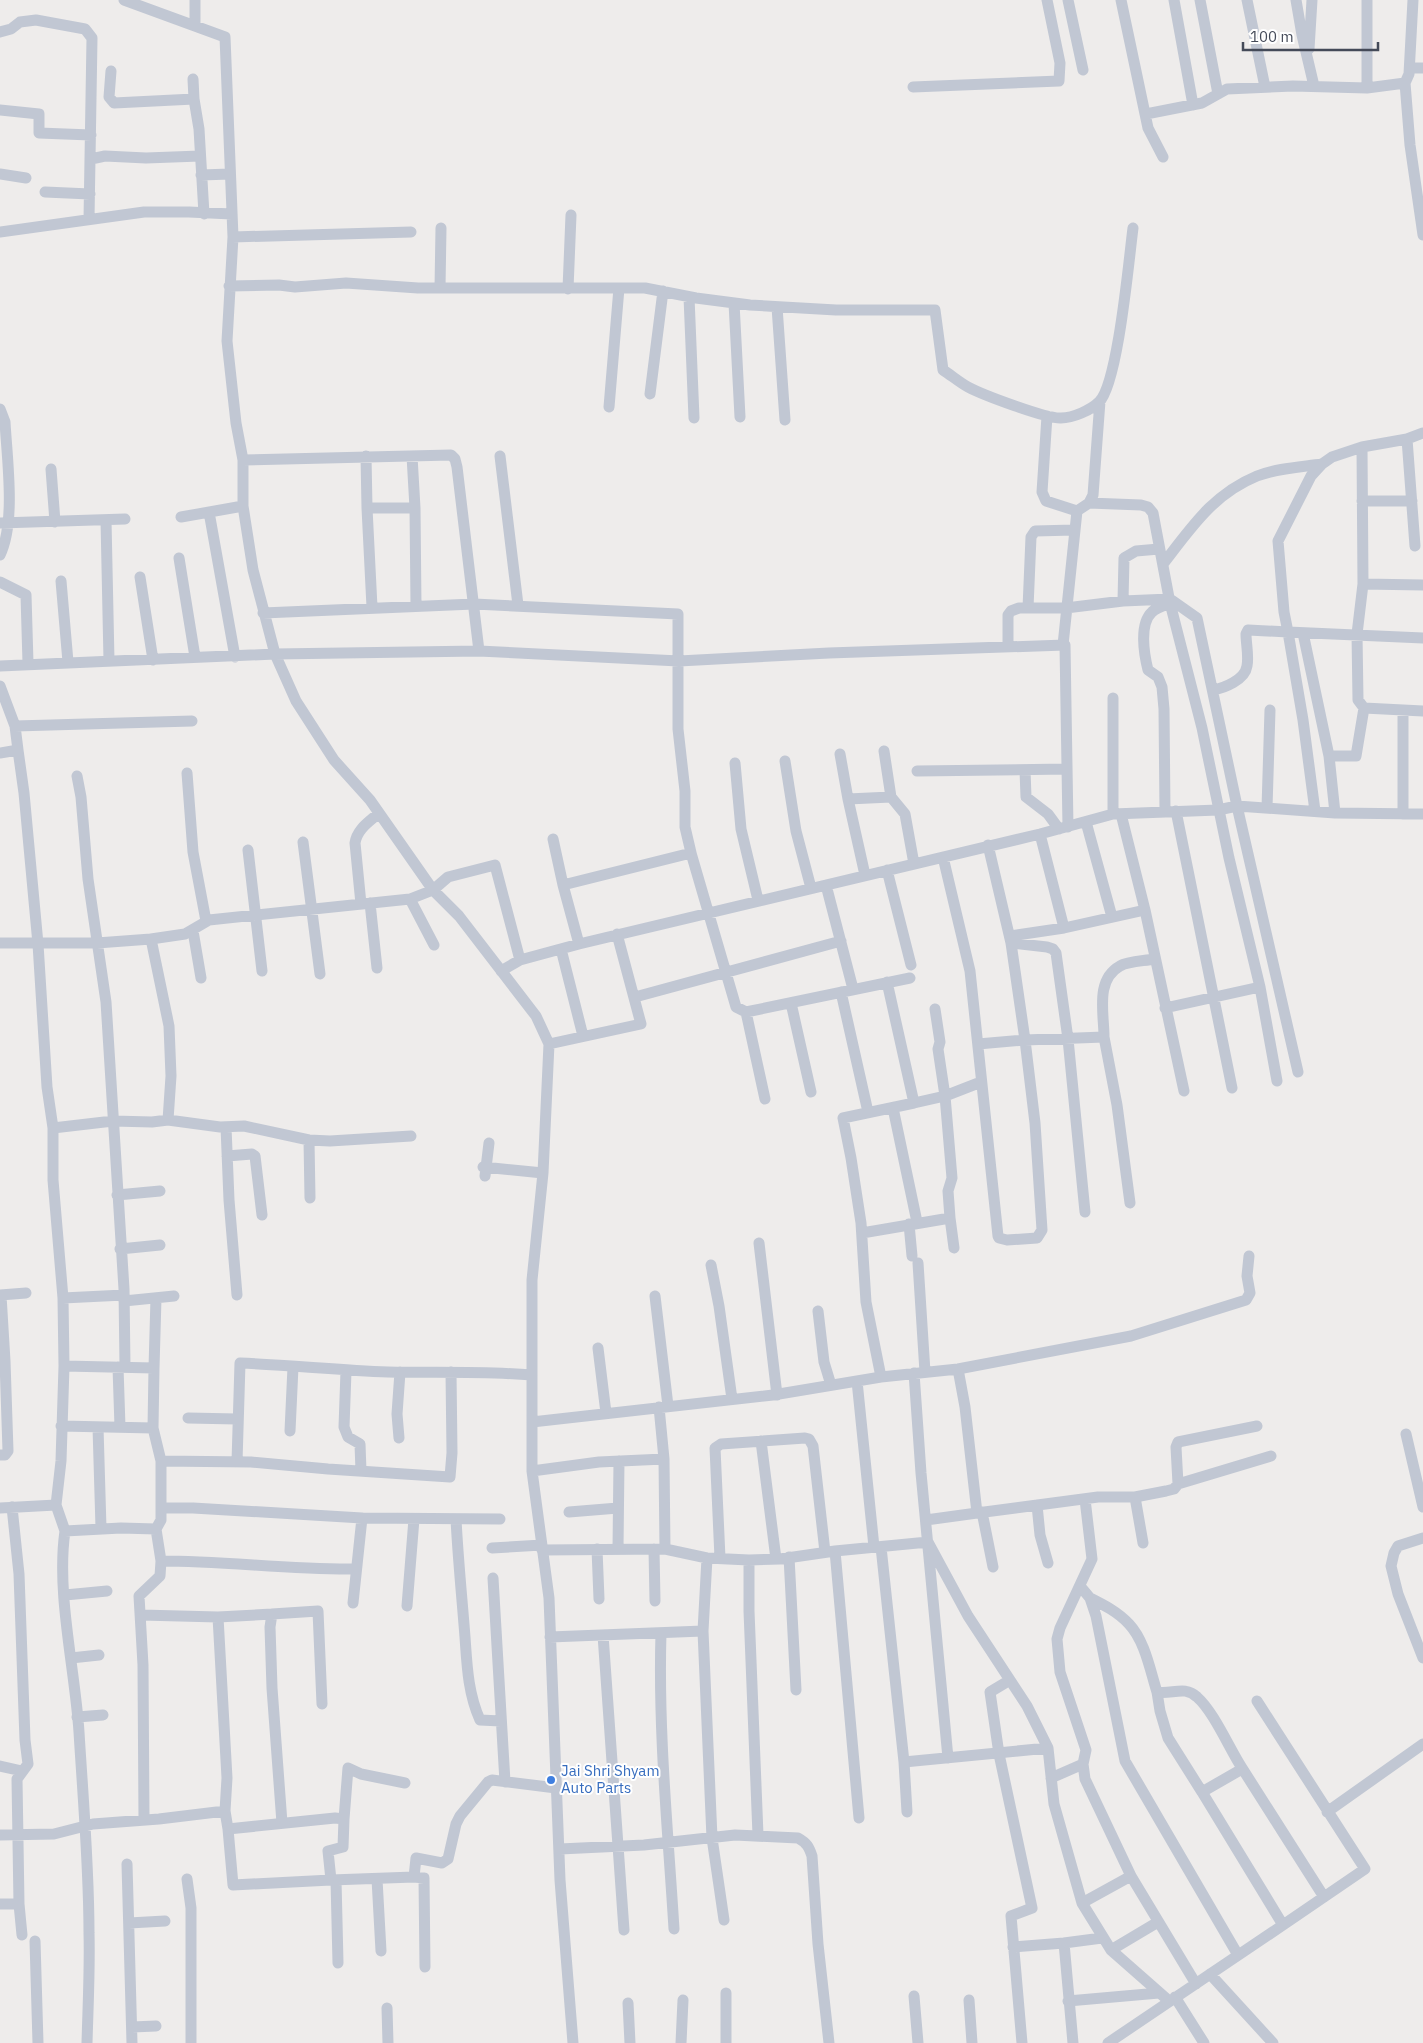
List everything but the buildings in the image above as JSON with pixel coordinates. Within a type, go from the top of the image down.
[{"type":"street","points":[[124,0],[225,37],[233,237],[227,341],[236,423],[243,460],[243,506],[252,570],[276,654],[296,701],[334,760],[370,800],[433,890],[459,916],[536,1016],[549,1044],[543,1173],[532,1280],[532,1471],[549,1598],[556,1788],[573,2043]]},
{"type":"street","points":[[195,0],[195,25]]},
{"type":"street","points":[[913,87],[1059,81],[1060,63],[1047,0]]},
{"type":"street","points":[[1068,0],[1083,70]]},
{"type":"street","points":[[1121,0],[1148,128],[1163,157]]},
{"type":"street","points":[[1174,0],[1193,105]]},
{"type":"street","points":[[1200,0],[1218,94]]},
{"type":"street","points":[[1247,0],[1265,87]]},
{"type":"street","points":[[1296,0],[1314,86]]},
{"type":"street","points":[[1308,61],[1312,0]]},
{"type":"street","points":[[1367,88],[1368,0]]},
{"type":"street","points":[[1413,0],[1410,68],[1408,79],[1405,82],[1410,145],[1423,235]]},
{"type":"street","points":[[0,32],[10,29],[20,22],[36,20],[85,29],[92,38],[89,219]]},
{"type":"street","points":[[1410,68],[1423,68]]},
{"type":"street","points":[[111,70],[109,97],[114,103],[194,99]]},
{"type":"street","points":[[193,78],[199,130],[204,214]]},
{"type":"street","points":[[1146,114],[1202,103],[1227,89],[1314,86],[1367,88],[1405,82]]},
{"type":"street","points":[[0,110],[39,114],[39,133],[91,135]]},
{"type":"street","points":[[91,159],[105,156],[146,158],[200,156]]},
{"type":"street","points":[[0,174],[26,178]]},
{"type":"street","points":[[201,175],[230,174]]},
{"type":"street","points":[[45,192],[90,194]]},
{"type":"street","points":[[0,232],[144,212],[232,214]]},
{"type":"street","points":[[568,289],[571,215]]},
{"type":"street","points":[[440,288],[441,228]]},
{"type":"street","points":[[1089,504],[1093,495],[1100,401],[1111,377],[1120,327],[1133,228]]},
{"type":"street","points":[[233,237],[411,232]]},
{"type":"street","points":[[229,286],[279,284],[295,287],[346,283],[440,288],[645,288],[689,297],[734,303],[836,310],[934,310],[943,370],[969,387],[1047,416],[1062,418],[1079,413],[1100,401]]},
{"type":"street","points":[[608,407],[619,288]]},
{"type":"street","points":[[650,394],[662,292]]},
{"type":"street","points":[[689,297],[694,418]]},
{"type":"street","points":[[734,303],[740,417]]},
{"type":"street","points":[[777,306],[785,420]]},
{"type":"street","points":[[0,409],[5,422],[3,448],[4,547],[0,555]]},
{"type":"street","points":[[1047,416],[1042,492],[1046,501],[1077,511],[1089,504],[1141,505],[1148,507],[1153,513],[1170,601],[1202,728],[1218,810],[1260,987],[1277,1080]]},
{"type":"street","points":[[1315,811],[1303,720],[1284,612],[1278,541],[1311,476],[1322,464],[1332,457],[1362,447],[1407,439],[1423,432]]},
{"type":"street","points":[[1407,439],[1415,546]]},
{"type":"street","points":[[1362,447],[1363,584],[1357,634],[1357,692],[1360,704],[1364,708],[1423,711]]},
{"type":"street","points":[[243,460],[451,455],[455,459],[479,651]]},
{"type":"street","points":[[366,456],[372,607]]},
{"type":"street","points":[[412,456],[415,508],[416,606]]},
{"type":"street","points":[[500,456],[518,605]]},
{"type":"street","points":[[1163,564],[1206,509],[1228,492],[1258,475],[1322,464]]},
{"type":"street","points":[[51,469],[55,522]]},
{"type":"street","points":[[1362,501],[1412,501]]},
{"type":"street","points":[[181,517],[243,506]]},
{"type":"street","points":[[367,508],[415,508]]},
{"type":"street","points":[[1063,828],[1067,769],[1065,645],[1063,645],[1077,511]]},
{"type":"street","points":[[209,512],[235,657]]},
{"type":"street","points":[[4,523],[125,519]]},
{"type":"street","points":[[106,520],[109,661]]},
{"type":"street","points":[[1028,608],[1031,537],[1035,531],[1074,530]]},
{"type":"street","points":[[1123,601],[1124,558],[1136,551],[1159,549]]},
{"type":"street","points":[[179,558],[195,657]]},
{"type":"street","points":[[140,577],[153,660]]},
{"type":"street","points":[[61,581],[68,662]]},
{"type":"street","points":[[0,582],[26,595],[28,663]]},
{"type":"street","points":[[1363,584],[1423,585]]},
{"type":"street","points":[[1008,646],[1008,615],[1014,610],[1066,608],[1123,601],[1170,601],[1198,618],[1237,806],[1298,1072]]},
{"type":"street","points":[[1170,601],[1152,612],[1146,624],[1145,659],[1148,670],[1158,677],[1162,687],[1171,811],[1232,1088]]},
{"type":"street","points":[[263,613],[474,604],[678,614],[678,729],[685,791],[685,827],[724,971],[736,1007],[746,1012],[910,978]]},
{"type":"street","points":[[1213,690],[1225,688],[1244,672],[1247,667],[1246,634],[1248,630],[1423,638]]},
{"type":"street","points":[[1303,633],[1329,756],[1334,812]]},
{"type":"street","points":[[0,666],[28,663],[153,660],[276,654],[479,651],[679,661],[1063,645]]},
{"type":"street","points":[[0,686],[14,726],[24,793],[38,944],[47,1087],[53,1128],[53,1180],[64,1298],[61,1461],[56,1505],[65,1531],[63,1548],[65,1595],[77,1717],[84,1826],[90,1934],[87,2043]]},
{"type":"street","points":[[1113,698],[1117,814],[1144,910],[1184,1090]]},
{"type":"street","points":[[1329,756],[1356,756],[1364,708]]},
{"type":"street","points":[[1267,808],[1270,710]]},
{"type":"street","points":[[1403,710],[1403,814]]},
{"type":"street","points":[[14,726],[192,722]]},
{"type":"street","points":[[0,753],[18,750]]},
{"type":"street","points":[[884,751],[891,797],[905,814],[914,864]]},
{"type":"street","points":[[840,754],[865,875]]},
{"type":"street","points":[[785,761],[796,831],[811,888]]},
{"type":"street","points":[[735,763],[741,829],[758,900]]},
{"type":"street","points":[[917,771],[1067,769]]},
{"type":"street","points":[[1025,770],[1026,797],[1063,828]]},
{"type":"street","points":[[187,773],[193,852],[206,921]]},
{"type":"street","points":[[77,776],[106,1002],[124,1298],[120,1426]]},
{"type":"street","points":[[848,799],[891,797]]},
{"type":"street","points":[[501,971],[520,960],[617,934],[1117,814],[1218,810],[1237,806],[1334,812],[1423,814]]},
{"type":"street","points":[[378,968],[355,843],[358,831],[379,813]]},
{"type":"street","points":[[1086,822],[1096,865],[1112,917]]},
{"type":"street","points":[[1040,834],[1064,928]]},
{"type":"street","points":[[553,839],[579,944]]},
{"type":"street","points":[[303,842],[320,974]]},
{"type":"street","points":[[943,857],[970,970],[998,1236],[1007,1240],[1037,1238],[1042,1230],[1034,1123],[1025,1040],[1010,939],[988,845]]},
{"type":"street","points":[[248,850],[262,971]]},
{"type":"street","points":[[563,885],[691,853],[692,857]]},
{"type":"street","points":[[0,943],[97,942],[151,939],[185,934],[193,931],[206,921],[410,898],[433,890],[448,877],[495,865],[520,960]]},
{"type":"street","points":[[887,870],[911,966]]},
{"type":"street","points":[[826,885],[854,990]]},
{"type":"street","points":[[410,898],[434,945]]},
{"type":"street","points":[[1010,939],[1144,910]]},
{"type":"street","points":[[193,931],[201,978]]},
{"type":"street","points":[[549,1044],[641,1024],[617,934]]},
{"type":"street","points":[[151,939],[169,1026],[170,1076],[168,1120]]},
{"type":"street","points":[[1010,939],[1047,946],[1056,953],[1068,1039],[1085,1212]]},
{"type":"street","points":[[635,996],[840,941]]},
{"type":"street","points":[[561,949],[584,1036]]},
{"type":"street","points":[[1130,1203],[1117,1106],[1104,1037],[1103,990],[1107,977],[1120,965],[1154,959]]},
{"type":"street","points":[[887,982],[914,1103]]},
{"type":"street","points":[[1165,1008],[1260,987]]},
{"type":"street","points":[[841,992],[868,1112]]},
{"type":"street","points":[[791,1003],[811,1092]]},
{"type":"street","points":[[935,1009],[940,1042],[938,1049],[945,1096],[952,1178],[948,1191],[954,1248]]},
{"type":"street","points":[[746,1012],[765,1099]]},
{"type":"street","points":[[978,1044],[1104,1037]]},
{"type":"street","points":[[880,1377],[866,1302],[862,1233],[852,1158],[843,1118],[945,1096],[981,1082]]},
{"type":"street","points":[[893,1108],[913,1223],[926,1520],[948,1758]]},
{"type":"street","points":[[53,1128],[113,1121],[152,1122],[168,1120],[192,1125],[244,1126],[309,1140],[330,1141],[412,1136]]},
{"type":"street","points":[[226,1127],[229,1200],[237,1295]]},
{"type":"street","points":[[309,1140],[310,1198]]},
{"type":"street","points":[[489,1143],[485,1170],[543,1173]]},
{"type":"street","points":[[227,1156],[252,1154],[255,1156],[262,1215]]},
{"type":"street","points":[[117,1195],[160,1191]]},
{"type":"street","points":[[862,1233],[950,1218]]},
{"type":"street","points":[[759,1243],[777,1394]]},
{"type":"street","points":[[120,1249],[160,1245]]},
{"type":"street","points":[[532,1422],[777,1394],[880,1377],[958,1368],[1131,1336],[1246,1300],[1250,1293],[1247,1276],[1250,1256]]},
{"type":"street","points":[[711,1265],[719,1306],[732,1400]]},
{"type":"street","points":[[0,1455],[5,1455],[8,1451],[1,1295],[26,1293]]},
{"type":"street","points":[[64,1298],[156,1298],[174,1296]]},
{"type":"street","points":[[655,1296],[664,1407],[664,1458],[655,1601]]},
{"type":"street","points":[[144,1820],[141,1616],[139,1596],[160,1576],[161,1561],[156,1529],[161,1520],[161,1461],[155,1442],[154,1428],[156,1298]]},
{"type":"street","points":[[818,1311],[824,1362],[831,1385]]},
{"type":"street","points":[[598,1348],[606,1413]]},
{"type":"street","points":[[236,1462],[240,1363],[346,1371],[487,1372],[532,1375]]},
{"type":"street","points":[[64,1366],[154,1368]]},
{"type":"street","points":[[290,1431],[293,1367]]},
{"type":"street","points":[[958,1368],[979,1512],[993,1567]]},
{"type":"street","points":[[346,1371],[344,1426],[348,1437],[360,1444],[362,1448],[361,1471]]},
{"type":"street","points":[[399,1438],[397,1414],[400,1372]]},
{"type":"street","points":[[161,1461],[251,1462],[450,1476],[452,1453],[451,1372]]},
{"type":"street","points":[[857,1381],[904,1762],[907,1812]]},
{"type":"street","points":[[188,1418],[237,1419]]},
{"type":"street","points":[[61,1426],[154,1428]]},
{"type":"street","points":[[1178,1484],[1176,1447],[1178,1442],[1257,1426]]},
{"type":"street","points":[[98,1427],[101,1528]]},
{"type":"street","points":[[1406,1434],[1423,1507]]},
{"type":"street","points":[[720,1558],[715,1448],[721,1444],[761,1441],[805,1438],[811,1441],[830,1552],[859,1818]]},
{"type":"street","points":[[761,1441],[776,1559]]},
{"type":"street","points":[[926,1520],[1085,1499],[1135,1497],[1174,1489],[1178,1484],[1271,1456]]},
{"type":"street","points":[[532,1471],[599,1462],[664,1458]]},
{"type":"street","points":[[618,1549],[619,1461]]},
{"type":"street","points":[[1135,1497],[1142,1544]]},
{"type":"street","points":[[1085,1499],[1092,1559],[1060,1628],[1057,1639],[1060,1672],[1086,1750],[1083,1764],[1085,1779],[1131,1876],[1196,1984]]},
{"type":"street","points":[[0,1508],[56,1505]]},
{"type":"street","points":[[1037,1505],[1040,1535],[1048,1562]]},
{"type":"street","points":[[12,1507],[19,1574],[25,1740],[28,1764],[17,1779],[22,1935]]},
{"type":"street","points":[[161,1508],[193,1508],[362,1518],[500,1519]]},
{"type":"street","points":[[570,1512],[618,1508]]},
{"type":"street","points":[[353,1603],[362,1518]]},
{"type":"street","points":[[407,1606],[414,1519]]},
{"type":"street","points":[[456,1519],[467,1673],[472,1702],[480,1720],[501,1722]]},
{"type":"street","points":[[65,1531],[101,1528],[156,1529]]},
{"type":"street","points":[[1423,1538],[1398,1546],[1391,1566],[1398,1594],[1423,1658]]},
{"type":"street","points":[[492,1548],[659,1549],[707,1558],[749,1560],[789,1558],[928,1542]]},
{"type":"street","points":[[928,1542],[968,1616],[1027,1706],[1048,1748],[1054,1804],[1082,1903],[1111,1950],[1159,1993],[1172,1999],[1204,2043]]},
{"type":"street","points":[[597,1550],[599,1599]]},
{"type":"street","points":[[707,1558],[703,1631],[709,1733],[712,1838],[724,1920]]},
{"type":"street","points":[[789,1558],[796,1690]]},
{"type":"street","points":[[749,1560],[749,1611],[758,1835]]},
{"type":"street","points":[[161,1561],[192,1561],[318,1569],[356,1568]]},
{"type":"street","points":[[494,1578],[505,1782]]},
{"type":"street","points":[[1080,1586],[1090,1598],[1111,1609],[1130,1624],[1140,1642],[1158,1692],[1160,1712],[1168,1738],[1283,1924]]},
{"type":"street","points":[[65,1595],[107,1591]]},
{"type":"street","points":[[1090,1598],[1102,1643],[1125,1761],[1238,1955]]},
{"type":"street","points":[[141,1616],[218,1617],[318,1611],[322,1704]]},
{"type":"street","points":[[272,1614],[270,1626],[272,1688],[282,1823]]},
{"type":"street","points":[[218,1617],[227,1778],[225,1811],[233,1885],[424,1878],[425,1967]]},
{"type":"street","points":[[550,1637],[703,1631]]},
{"type":"street","points":[[661,1633],[660,1692],[674,1929]]},
{"type":"street","points":[[603,1635],[624,1930]]},
{"type":"street","points":[[71,1658],[98,1655]]},
{"type":"street","points":[[1010,1680],[990,1692],[999,1754],[1032,1908],[1011,1916],[1022,2043]]},
{"type":"street","points":[[1158,1692],[1188,1691],[1197,1696],[1324,1897]]},
{"type":"street","points":[[1108,2043],[1365,1870],[1257,1701]]},
{"type":"street","points":[[77,1717],[103,1714]]},
{"type":"street","points":[[1327,1812],[1423,1744]]},
{"type":"street","points":[[904,1762],[1048,1748]]},
{"type":"street","points":[[1051,1778],[1083,1764]]},
{"type":"street","points":[[0,1766],[22,1772]]},
{"type":"street","points":[[338,1963],[333,1880],[328,1851],[343,1847],[348,1768],[361,1774],[405,1783]]},
{"type":"street","points":[[1202,1792],[1242,1768]]},
{"type":"street","points":[[414,1877],[415,1860],[418,1857],[446,1862],[460,1816],[488,1782],[492,1780],[556,1788]]},
{"type":"street","points":[[0,1835],[54,1834],[84,1826],[225,1811]]},
{"type":"street","points":[[228,1829],[335,1818],[344,1819]]},
{"type":"street","points":[[560,1849],[758,1835],[798,1838],[810,1847],[812,1856],[818,1944],[829,2043]]},
{"type":"street","points":[[127,1864],[132,2043]]},
{"type":"street","points":[[1082,1903],[1131,1876]]},
{"type":"street","points":[[187,1879],[191,1928],[191,2043]]},
{"type":"street","points":[[377,1879],[380,1951]]},
{"type":"street","points":[[0,1904],[20,1904]]},
{"type":"street","points":[[130,1923],[165,1921]]},
{"type":"street","points":[[1111,1950],[1158,1922]]},
{"type":"street","points":[[1013,1946],[1064,1943],[1102,1938]]},
{"type":"street","points":[[35,1941],[38,2043]]},
{"type":"street","points":[[1064,1943],[1073,2043]]},
{"type":"street","points":[[1210,1974],[1273,2043]]},
{"type":"street","points":[[726,1993],[726,2043]]},
{"type":"street","points":[[1068,2001],[1159,1993]]},
{"type":"street","points":[[914,1996],[918,2043]]},
{"type":"street","points":[[681,2043],[683,2000]]},
{"type":"street","points":[[969,2000],[972,2043]]},
{"type":"street","points":[[628,2003],[630,2043]]},
{"type":"street","points":[[387,2008],[388,2043]]},
{"type":"street","points":[[132,2027],[156,2026]]},
{"type":"place","name":"Jai Shri Shyam Auto Parts","points":[[551,1780]]}]
